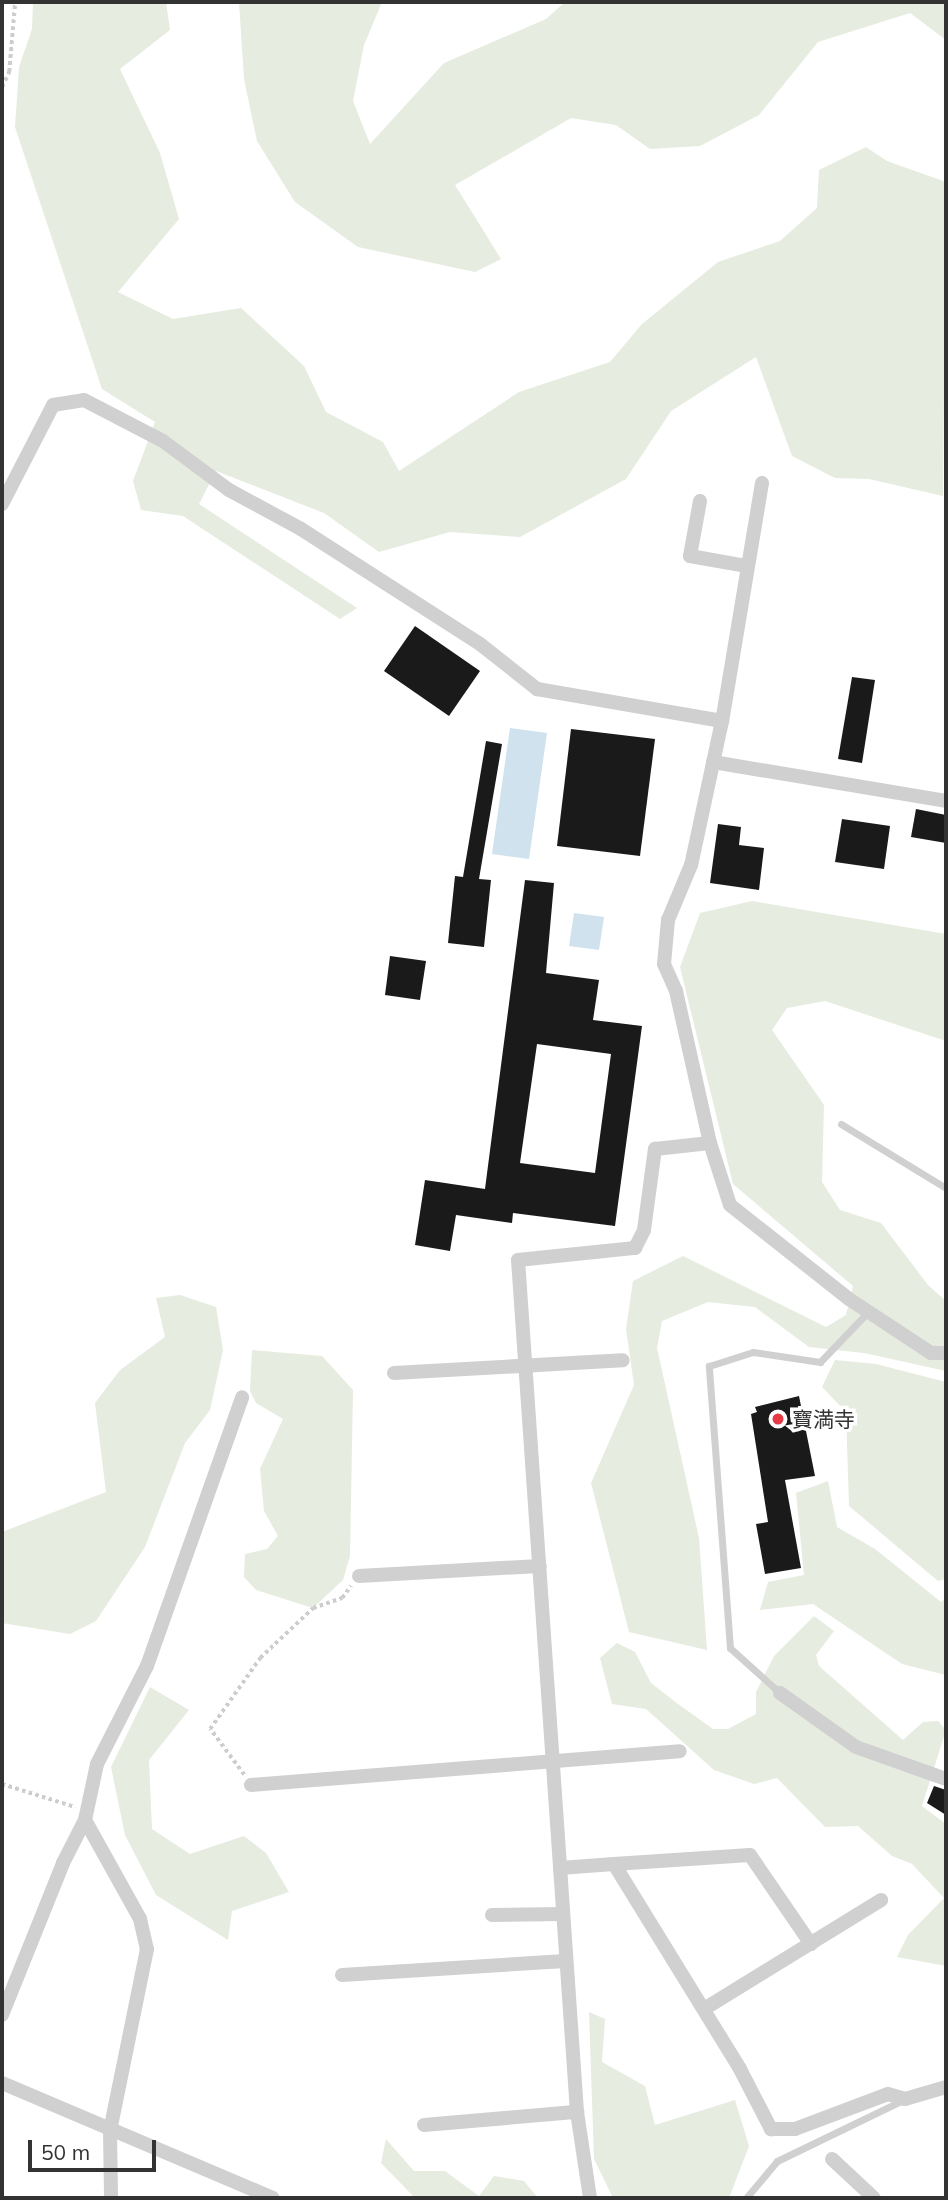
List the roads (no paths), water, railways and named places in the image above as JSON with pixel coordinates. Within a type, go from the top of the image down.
[{"type":"street","points":[[2,504],[53,404],[84,400],[163,441],[229,490],[301,530],[480,644],[537,689],[722,721]]},
{"type":"street","points":[[762,483],[722,721],[691,865],[668,920],[664,964],[676,991],[710,1143],[730,1205],[868,1312],[931,1353],[946,1353]]},
{"type":"street","points":[[700,501],[690,556],[747,566]]},
{"type":"street","points":[[712,762],[946,801]]},
{"type":"street","points":[[590,2198],[577,2112],[518,1259],[635,1248],[644,1230],[655,1149],[710,1143]]},
{"type":"street","points":[[394,1373],[623,1360]]},
{"type":"street","points":[[2,2015],[62,1863],[86,1816],[97,1764],[147,1667],[242,1396]]},
{"type":"street","points":[[359,1576],[540,1566]]},
{"type":"street","points":[[780,1693],[856,1747],[942,1778]]},
{"type":"street","points":[[251,1785],[680,1751]]},
{"type":"street","points":[[86,1816],[140,1919],[147,1948],[110,2131],[111,2198]]},
{"type":"street","points":[[560,1868],[750,1855],[811,1944]]},
{"type":"street","points":[[614,1864],[704,2009],[771,2129],[795,2129],[888,2094],[905,2099],[946,2087]]},
{"type":"street","points":[[704,2009],[881,1900]]},
{"type":"street","points":[[492,1915],[563,1914]]},
{"type":"street","points":[[342,1975],[566,1961]]},
{"type":"street","points":[[2,2083],[272,2198]]},
{"type":"street","points":[[424,2125],[577,2112]]},
{"type":"street","points":[[832,2159],[874,2198]]},
{"type":"lane","points":[[841,1124],[946,1188]]},
{"type":"lane","points":[[780,1693],[730,1648],[709,1366],[753,1352],[820,1362],[868,1312]]},
{"type":"lane","points":[[746,2198],[777,2161],[905,2099]]},
{"type":"water","points":[[510,728],[547,733],[529,859],[492,854]]},
{"type":"water","points":[[574,913],[604,917],[599,950],[569,946]]},
{"type":"place","name":"寶満寺","points":[[778,1419]]}]
